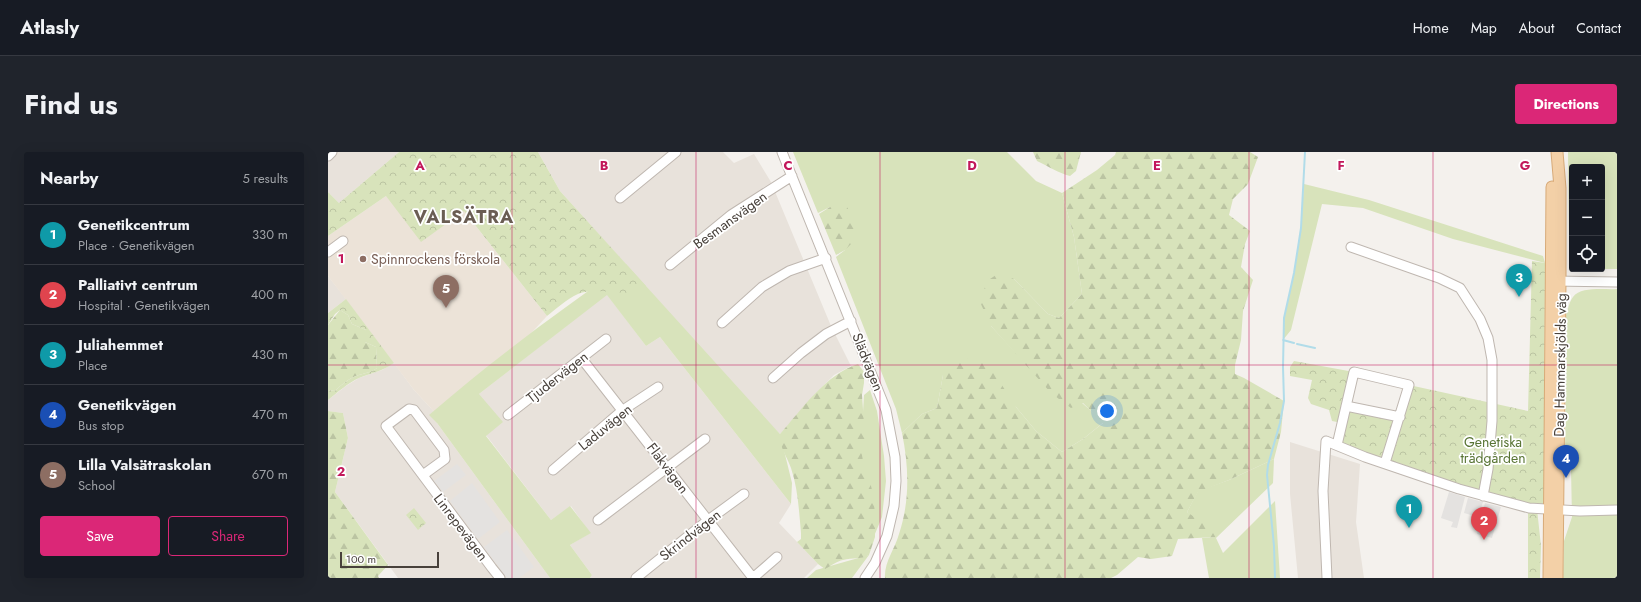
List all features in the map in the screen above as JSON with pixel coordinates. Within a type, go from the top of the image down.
[{"type":"main road","name":"Dag Hammarskjölds väg","points":[[1552,152],[1556,281]]},
{"type":"main road","name":"Dag Hammarskjölds väg","points":[[1557,152],[1560,191],[1556,281],[1554,510],[1557,578]]},
{"type":"main road","name":"Dag Hammarskjölds väg","points":[[1549,578],[1554,510]]},
{"type":"street","points":[[328,156],[332,152]]},
{"type":"street","points":[[620,198],[676,152]]},
{"type":"street","name":"Slädvägen","points":[[782,152],[886,410],[895,457],[896,475],[894,506],[887,536],[875,563],[865,578]]},
{"type":"street","name":"Besmansvägen","points":[[670,265],[731,215],[792,176]]},
{"type":"street","points":[[328,252],[343,241]]},
{"type":"street","points":[[1351,247],[1439,278],[1460,288],[1480,319],[1488,338],[1492,360],[1492,421],[1488,469],[1483,496]]},
{"type":"street","points":[[722,323],[762,287],[789,271],[826,258]]},
{"type":"street","points":[[1556,281],[1617,282]]},
{"type":"street","points":[[774,378],[801,353],[826,334],[851,321]]},
{"type":"street","name":"Tjudervägen","points":[[508,415],[606,339]]},
{"type":"street","name":"Flakvägen","points":[[582,359],[753,578]]},
{"type":"street","points":[[1337,445],[1354,372],[1409,385],[1385,463]]},
{"type":"street","name":"Laduvägen","points":[[553,470],[623,410],[658,387]]},
{"type":"street","points":[[1346,406],[1400,417]]},
{"type":"street","name":"Linrepevägen","points":[[423,476],[445,459],[444,450],[414,410],[409,409],[386,426],[423,476],[500,578]]},
{"type":"street","points":[[598,520],[667,466],[705,439]]},
{"type":"street","points":[[1327,578],[1323,491],[1326,441],[1459,489],[1530,508],[1554,510],[1617,510]]},
{"type":"street","name":"Skrindvägen","points":[[636,578],[707,521],[744,494]]},
{"type":"street","points":[[753,578],[777,557]]},
{"type":"shaded area","points":[[328,152],[399,152],[339,203],[328,192]]},
{"type":"shaded area","points":[[538,152],[723,152],[734,163],[754,154],[771,182],[831,326],[851,366],[834,375],[780,434],[761,415],[560,191]]},
{"type":"shaded area","points":[[386,196],[464,211],[547,316],[523,342],[439,417],[414,390],[328,276],[328,236]]},
{"type":"shaded area","points":[[328,276],[346,299],[328,313]]},
{"type":"shaded area","points":[[607,294],[646,346],[660,337],[791,504],[779,523],[818,564],[804,578],[590,578],[592,575],[570,545],[590,533],[571,506],[551,520],[486,435],[479,394]]},
{"type":"shaded area","points":[[394,363],[414,390],[439,417],[437,423],[550,578],[398,578],[335,492],[348,438],[343,413],[328,411],[328,400],[359,378],[382,370]]},
{"type":"shaded area","points":[[1290,442],[1360,464],[1356,522],[1364,578],[1298,578],[1290,494]]},
{"type":"shaded area","points":[[457,464],[466,475],[443,492],[434,481]]},
{"type":"shaded area","points":[[472,483],[500,522],[478,539],[450,501]]},
{"type":"shaded area","points":[[1449,492],[1465,497],[1457,528],[1451,527],[1453,522],[1441,518]]},
{"type":"shaded area","points":[[1468,498],[1483,502],[1478,517],[1464,513]]},
{"type":"shaded area","points":[[1485,503],[1501,507],[1492,538],[1477,534]]},
{"type":"shaded area","points":[[507,530],[534,567],[519,578],[507,578],[484,547]]},
{"type":"green space","points":[[399,152],[538,152],[560,191],[646,286],[639,290],[622,293],[595,291],[578,294],[566,301],[547,316],[464,211],[421,242],[386,196],[328,236],[328,192],[339,203]]},
{"type":"green space","points":[[793,152],[1007,152],[1036,181],[1062,193],[1074,237],[1082,294],[1059,318],[1048,314],[1014,279],[991,326],[1027,365],[1082,403],[1104,422],[1083,439],[1062,452],[1036,431],[1016,407],[943,375],[937,408],[922,414],[902,433],[896,409],[836,257],[845,250],[830,207],[818,213]]},
{"type":"green space","points":[[1033,152],[1081,152],[1076,171],[1070,176],[1037,161]]},
{"type":"green space","points":[[1116,152],[1250,152],[1258,157],[1248,184],[1233,199],[1229,215],[1250,231],[1245,244],[1241,267],[1253,280],[1243,311],[1241,340],[1235,365],[1235,374],[1284,401],[1281,432],[1274,459],[1229,480],[1198,492],[1187,512],[1212,529],[1216,537],[1178,539],[1172,556],[1151,559],[1138,557],[1117,575],[1111,578],[885,578],[886,566],[903,522],[907,497],[906,458],[902,433],[922,414],[937,408],[943,375],[961,357],[989,365],[1016,407],[1036,431],[1062,452],[1083,439],[1103,423],[1083,403],[1071,408],[1051,393],[991,326],[980,302],[987,281],[999,273],[1014,279],[1048,314],[1059,318],[1082,294],[1074,237],[1062,193],[1097,170],[1115,155]]},
{"type":"green space","points":[[1568,152],[1617,152],[1617,269],[1605,269],[1605,164],[1569,164],[1569,245]]},
{"type":"green space","points":[[1304,184],[1369,200],[1543,256],[1545,263],[1453,239],[1363,208],[1322,204],[1291,330],[1283,340],[1284,318],[1294,273],[1301,228]]},
{"type":"green space","points":[[830,207],[847,207],[854,220],[855,240],[845,250],[836,255],[819,214]]},
{"type":"green space","name":"Genetiska trädgården","points":[[1532,261],[1545,263],[1544,504],[1537,509],[1541,546],[1540,578],[1528,578],[1528,512],[1337,445],[1342,423],[1332,421],[1329,410],[1311,404],[1308,398],[1312,380],[1290,376],[1290,367],[1294,361],[1354,372],[1346,406],[1399,417],[1409,385],[1528,411]]},
{"type":"green space","points":[[626,264],[780,434],[792,483],[791,504],[660,337],[646,346],[607,295],[479,394],[503,422],[486,436],[551,520],[570,506],[591,533],[570,545],[592,575],[590,578],[550,578],[437,423],[429,415],[476,375],[525,337]]},
{"type":"green space","points":[[1594,289],[1617,289],[1617,578],[1563,578],[1564,541],[1572,517],[1571,469],[1565,456],[1566,315],[1570,301],[1582,291]]},
{"type":"green space","points":[[346,299],[394,363],[381,370],[355,380],[328,400],[328,390],[335,391],[350,379],[377,368],[376,347],[365,342],[362,337],[366,330],[352,324],[348,315],[340,310],[335,314],[328,325],[328,313]]},
{"type":"green space","points":[[340,310],[348,315],[352,324],[366,330],[365,342],[376,347],[377,368],[350,379],[335,391],[328,390],[328,325]]},
{"type":"green space","points":[[858,364],[864,372],[862,395],[865,439],[861,450],[864,466],[874,498],[875,537],[869,555],[836,562],[825,569],[818,564],[797,542],[801,539],[801,533],[797,492],[791,468],[781,443],[780,434],[815,393],[825,384],[846,369]]},
{"type":"green space","points":[[870,390],[877,411],[884,456],[886,481],[882,517],[872,541],[860,463],[864,395]]},
{"type":"green space","points":[[328,411],[343,413],[348,438],[335,492],[388,565],[378,576],[379,578],[328,578]]},
{"type":"green space","points":[[1274,459],[1273,483],[1216,538],[1223,553],[1275,501],[1280,578],[1209,578],[1202,538],[1215,537],[1187,512],[1198,491],[1229,480]]},
{"type":"green space","points":[[414,508],[426,523],[418,530],[406,515]]},
{"type":"green space","points":[[869,555],[852,578],[807,578],[816,570]]},
{"type":"waterway","points":[[1275,578],[1274,546],[1267,475],[1268,465],[1280,423],[1284,401],[1284,318],[1294,273],[1301,228],[1305,152]]},
{"type":"waterway","points":[[1283,340],[1294,343]]},
{"type":"waterway","points":[[1297,344],[1315,348]]},
{"type":"place","name":"Spinnrockens förskola","points":[[363,259]]},
{"type":"place","name":"Juliahemmet","points":[[1519,297]]},
{"type":"place","name":"Lilla Valsätraskolan","points":[[446,308]]},
{"type":"place","name":"Genetikvägen","points":[[1566,478]]},
{"type":"place","name":"Genetikcentrum","points":[[1409,528]]},
{"type":"place","name":"Palliativt centrum","points":[[1484,540]]},
{"type":"district","name":"VALSÄTRA","points":[[464,217]]}]
